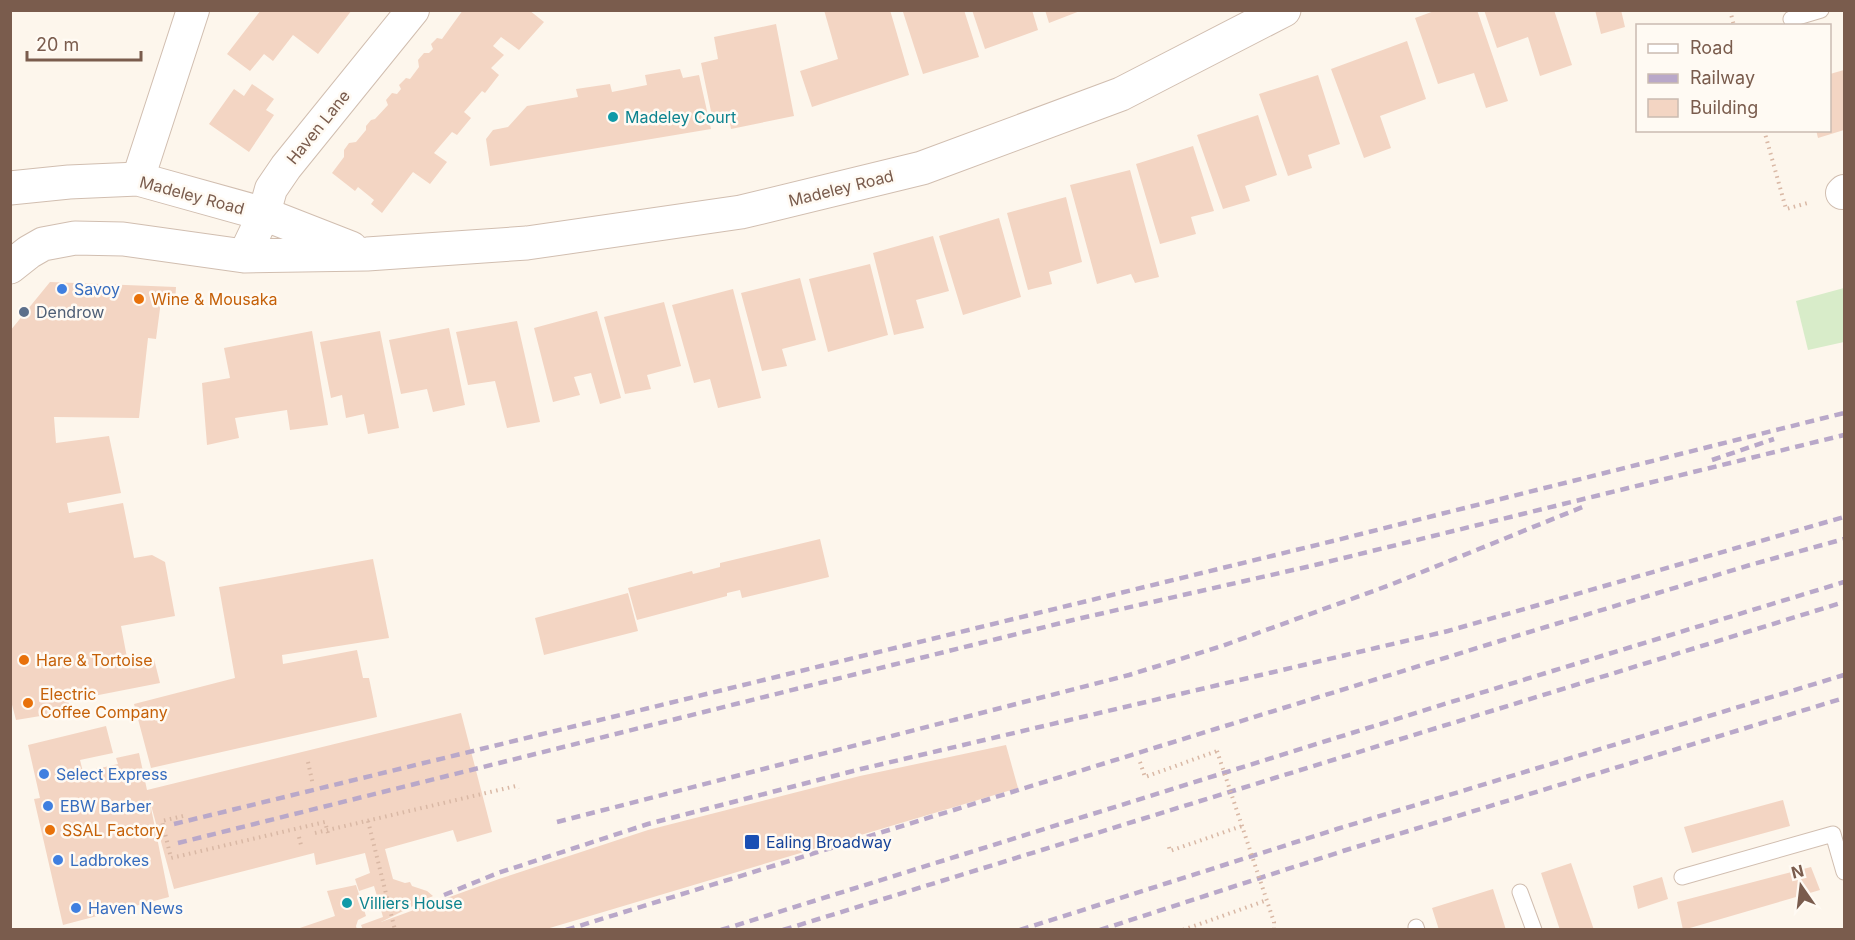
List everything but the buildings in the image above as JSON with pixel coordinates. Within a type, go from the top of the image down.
[{"type":"street","points":[[138,179],[193,10]]},
{"type":"street","name":"Haven Lane","points":[[244,256],[264,214],[271,189],[286,167],[413,10]]},
{"type":"street","name":"Madeley Road","points":[[10,267],[43,244],[75,238],[123,239],[244,256],[367,254],[527,243],[741,212],[922,168],[1121,94],[1284,10]]},
{"type":"street","name":"Madeley Road","points":[[10,188],[69,182],[138,179],[264,214],[367,254]]},
{"type":"lane","points":[[1791,19],[1821,10]]},
{"type":"lane","points":[[1682,877],[1833,834],[1845,872]]},
{"type":"lane","points":[[1520,892],[1534,930]]},
{"type":"path","points":[[1765,132],[1786,209],[1843,192]]},
{"type":"path","points":[[1140,762],[1145,777],[1217,752],[1267,900],[1274,922],[1274,930]]},
{"type":"path","points":[[308,762],[313,785]]},
{"type":"path","points":[[315,833],[328,832],[516,786],[518,789]]},
{"type":"path","points":[[183,816],[162,821],[171,858],[325,822],[328,832]]},
{"type":"path","points":[[368,821],[395,930]]},
{"type":"path","points":[[1169,847],[1170,852],[1242,826]]},
{"type":"path","points":[[298,837],[300,845]]},
{"type":"path","points":[[1184,930],[1267,900]]},
{"type":"green space","points":[[1844,288],[1844,342],[1808,350],[1796,301]]},
{"type":"railway","points":[[174,824],[1337,540],[1844,413]]},
{"type":"railway","points":[[178,843],[1073,620],[1315,565],[1844,435]]},
{"type":"railway","points":[[1712,460],[1774,439]]},
{"type":"railway","points":[[557,822],[1129,675],[1222,646],[1390,585],[1585,506]]},
{"type":"railway","points":[[444,895],[498,873],[648,824],[861,769],[1448,631],[1844,517]]},
{"type":"railway","points":[[566,930],[1503,640],[1844,539]]},
{"type":"railway","points":[[721,930],[1844,582]]},
{"type":"railway","points":[[783,930],[1844,602]]},
{"type":"railway","points":[[1020,930],[1337,829],[1844,675]]},
{"type":"railway","points":[[1100,930],[1343,851],[1844,698]]},
{"type":"place","name":"Madeley Court","points":[[613,117]]},
{"type":"place","name":"Savoy","points":[[62,289]]},
{"type":"place","name":"Wine & Mousaka","points":[[139,299]]},
{"type":"place","name":"Dendrow","points":[[24,312]]},
{"type":"place","name":"Hare & Tortoise","points":[[24,660]]},
{"type":"place","name":"Electric Coffee Company","points":[[28,703]]},
{"type":"place","name":"Select Express","points":[[44,774]]},
{"type":"place","name":"EBW Barber","points":[[48,806]]},
{"type":"place","name":"SSAL Factory","points":[[50,830]]},
{"type":"place","name":"Ealing Broadway","points":[[752,842]]},
{"type":"place","name":"Ladbrokes","points":[[58,860]]},
{"type":"place","name":"Villiers House","points":[[347,903]]},
{"type":"place","name":"Haven News","points":[[76,908]]}]
